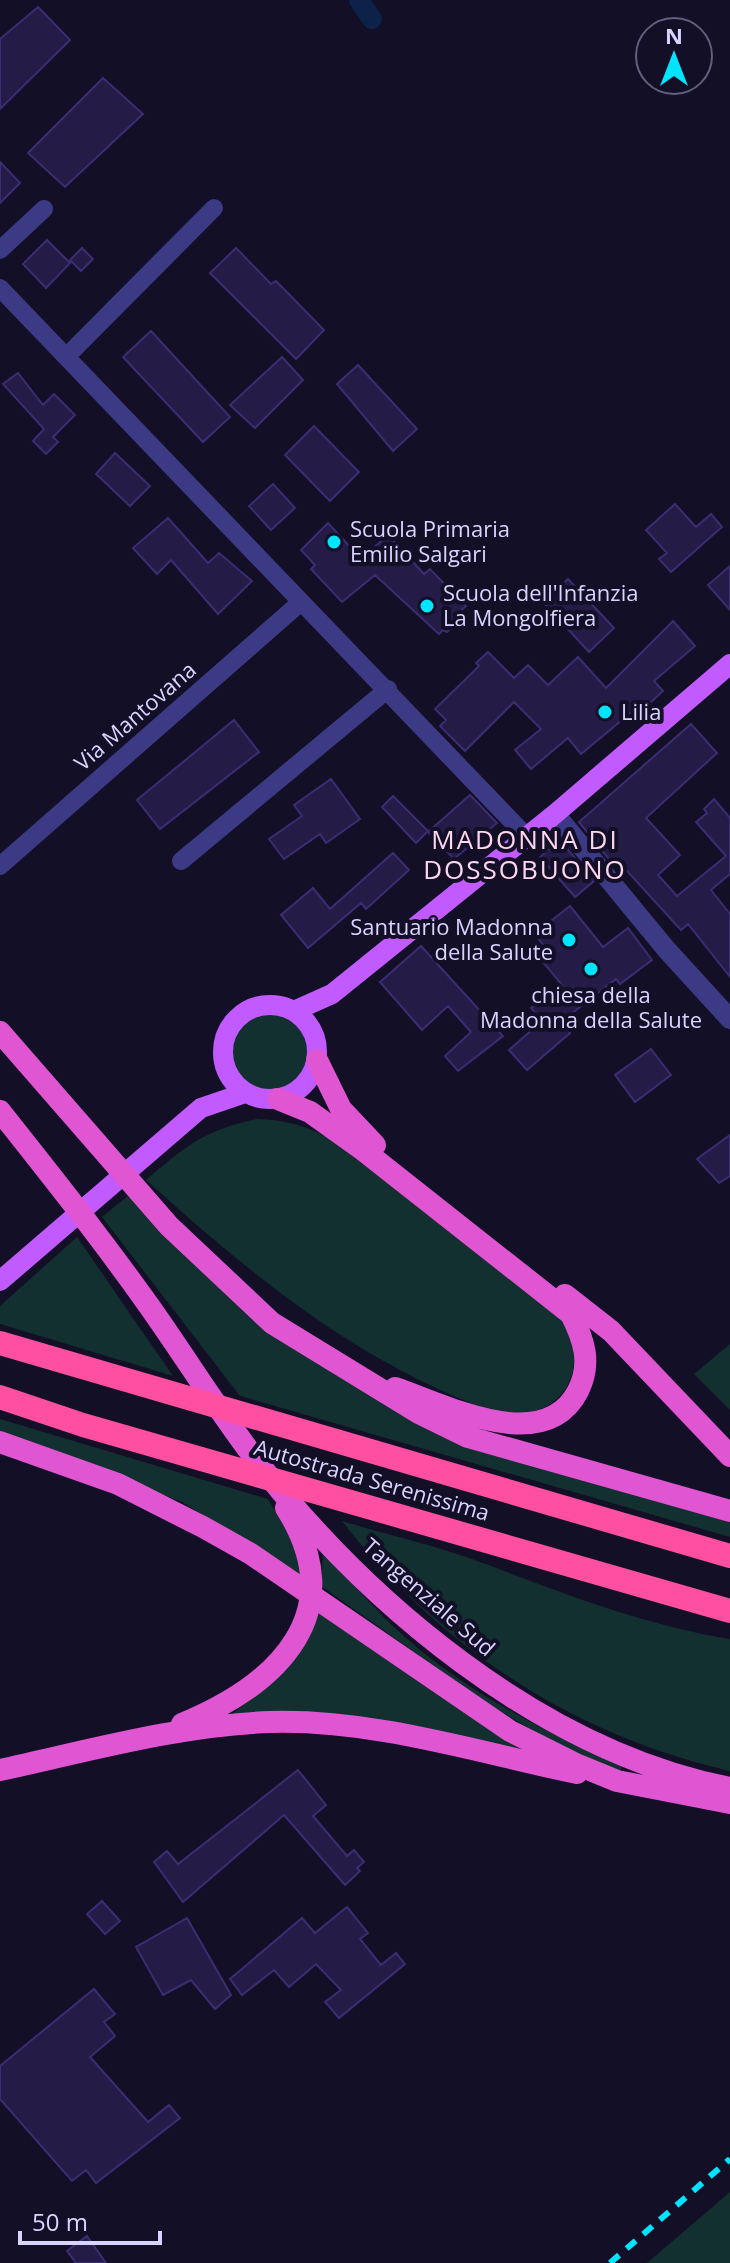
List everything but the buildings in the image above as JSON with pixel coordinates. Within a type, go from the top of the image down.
[{"type":"highway","points":[[0,1032],[169,1226],[272,1323],[419,1413],[468,1437],[730,1511]]},
{"type":"highway","points":[[317,1060],[341,1109],[368,1140],[611,1331],[730,1456]]},
{"type":"highway","points":[[278,1099],[310,1112],[363,1150],[571,1314],[585,1343],[586,1369],[575,1396],[550,1417],[529,1424],[482,1419],[349,1371]]},
{"type":"highway","name":"Tangenziale Sud","points":[[0,1111],[138,1290],[251,1453],[358,1575],[460,1663],[581,1737],[697,1781],[730,1788]]},
{"type":"highway","name":"Autostrada Serenissima","points":[[0,1343],[110,1378],[730,1556]]},
{"type":"highway","name":"Autostrada Serenissima","points":[[0,1397],[181,1453],[730,1611]]},
{"type":"highway","points":[[0,1442],[118,1484],[251,1554],[510,1731],[617,1781]]},
{"type":"highway","points":[[128,1742],[226,1705],[260,1680],[283,1655],[298,1637],[310,1611],[313,1578],[309,1550],[251,1453]]},
{"type":"highway","points":[[0,1770],[128,1742],[232,1725],[331,1724],[730,1803]]},
{"type":"main road","points":[[294,1011],[332,994],[555,814],[730,664]]},
{"type":"main road","points":[[310,1027],[332,994]]},
{"type":"main road","points":[[201,1108],[245,1093],[278,1099],[289,1096],[308,1081],[317,1060],[315,1037],[294,1011],[272,1005],[250,1009],[240,1015],[226,1033],[222,1055],[224,1066],[245,1093]]},
{"type":"main road","points":[[0,1281],[201,1108],[224,1066]]},
{"type":"street","points":[[66,357],[214,208]]},
{"type":"street","points":[[0,250],[44,209]]},
{"type":"street","points":[[0,288],[526,836]]},
{"type":"street","name":"Via Mantovana","points":[[0,866],[301,602]]},
{"type":"street","points":[[181,861],[388,689]]},
{"type":"street","points":[[555,814],[666,949],[730,1019]]},
{"type":"green space","points":[[269,1014],[284,1017],[296,1025],[304,1037],[307,1052],[304,1067],[296,1079],[284,1087],[269,1090],[254,1087],[242,1079],[234,1067],[231,1052],[234,1037],[242,1025],[254,1017]]},
{"type":"green space","points":[[257,1119],[295,1124],[330,1139],[561,1317],[574,1354],[568,1386],[558,1398],[544,1408],[505,1416],[453,1396],[404,1372],[357,1346],[270,1285],[146,1180],[172,1158],[209,1134]]},
{"type":"green space","points":[[129,1195],[186,1257],[240,1306],[381,1401],[730,1522],[730,1537],[240,1396],[102,1217]]},
{"type":"green space","points":[[77,1237],[173,1376],[0,1324],[0,1306]]},
{"type":"green space","points":[[730,1344],[730,1410],[694,1374]]},
{"type":"green space","points":[[0,1419],[268,1499],[294,1543],[300,1574],[182,1502],[0,1431]]},
{"type":"green space","points":[[342,1521],[466,1557],[636,1617],[730,1639],[730,1771],[672,1755],[616,1734],[514,1680],[467,1647],[422,1609]]},
{"type":"green space","points":[[323,1553],[383,1617],[429,1657],[509,1710],[622,1767],[620,1772],[548,1740],[478,1697],[321,1586]]},
{"type":"green space","points":[[319,1613],[538,1754],[228,1717],[281,1671],[302,1644]]},
{"type":"green space","points":[[730,2192],[730,2263],[647,2263]]},
{"type":"waterway","points":[[359,0],[372,19]]},
{"type":"railway","points":[[610,2263],[730,2159]]},
{"type":"place","name":"Scuola Primaria Emilio Salgari","points":[[334,542]]},
{"type":"place","name":"Scuola dell'Infanzia La Mongolfiera","points":[[427,606]]},
{"type":"place","name":"Lilia","points":[[605,712]]},
{"type":"place","name":"Santuario Madonna della Salute","points":[[569,940]]},
{"type":"place","name":"chiesa della Madonna della Salute","points":[[591,969]]},
{"type":"district","name":"MADONNA DI DOSSOBUONO","points":[[525,855]]}]
